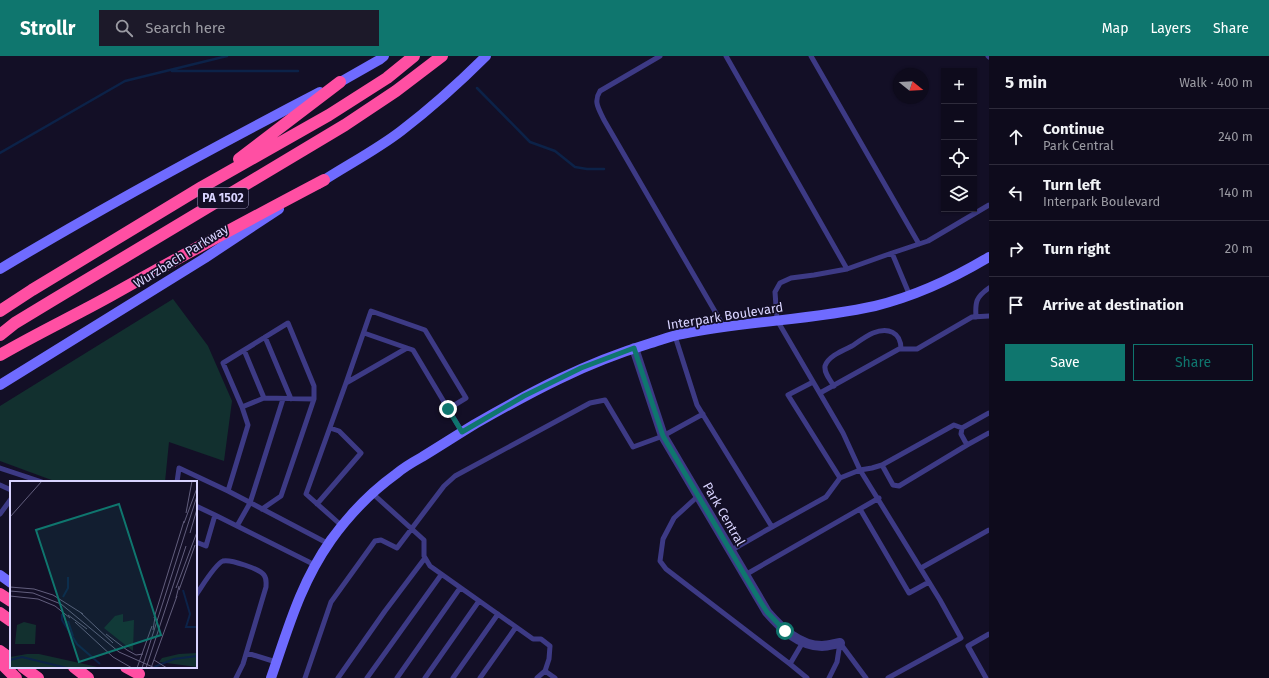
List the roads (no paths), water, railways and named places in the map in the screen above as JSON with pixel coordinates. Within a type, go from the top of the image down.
[{"type":"highway","name":"PA 1502","points":[[0,311],[202,187],[329,115],[387,78],[414,56]]},
{"type":"highway","name":"PA 1502","points":[[0,335],[15,323],[345,125],[396,92],[442,56]]},
{"type":"highway","points":[[202,187],[340,82]]},
{"type":"highway","points":[[0,355],[198,246],[324,180]]},
{"type":"highway","points":[[0,594],[10,600]]},
{"type":"highway","points":[[0,613],[10,620]]},
{"type":"highway","points":[[0,651],[10,658]]},
{"type":"highway","points":[[0,662],[16,678]]},
{"type":"highway","points":[[24,668],[38,678]]},
{"type":"highway","points":[[75,668],[88,678]]},
{"type":"highway","points":[[128,668],[138,673]]},
{"type":"main road","points":[[0,269],[5,263],[340,82],[384,56]]},
{"type":"main road","name":"Wurzbach Parkway","points":[[0,386],[205,258],[400,132],[459,84],[486,56]]},
{"type":"main road","name":"Interpark Boulevard","points":[[270,678],[299,597],[315,566],[342,526],[372,493],[397,472],[462,432],[538,389],[581,368],[634,348],[675,336],[724,327],[876,306],[910,296],[943,282],[989,257]]},
{"type":"main road","points":[[0,576],[10,582]]},
{"type":"street","name":"Park Central","points":[[634,348],[663,436],[767,612],[785,631],[803,642],[821,646],[840,643]]},
{"type":"lane","points":[[660,56],[600,91],[596,97],[597,106],[724,327]]},
{"type":"lane","points":[[726,56],[847,269]]},
{"type":"lane","points":[[811,56],[919,244]]},
{"type":"lane","points":[[986,678],[879,498],[860,470],[843,433],[777,320],[775,292],[780,283],[790,278],[847,269],[928,241],[989,205]]},
{"type":"lane","points":[[892,253],[910,296]]},
{"type":"lane","points":[[976,317],[977,300],[980,294],[989,288]]},
{"type":"lane","points":[[342,526],[306,494],[371,312],[425,330],[466,398],[448,409]]},
{"type":"lane","points":[[820,393],[899,349],[917,349],[972,317],[989,316]]},
{"type":"lane","points":[[228,491],[248,425],[223,363],[288,323],[314,386],[314,399],[281,496],[262,509]]},
{"type":"lane","points":[[834,386],[826,374],[825,366],[831,358],[873,333],[888,331],[896,334],[901,341],[902,349]]},
{"type":"lane","points":[[364,333],[413,350],[462,432]]},
{"type":"lane","points":[[675,336],[698,405],[772,527]]},
{"type":"lane","points":[[265,337],[291,399]]},
{"type":"lane","points":[[346,383],[407,348]]},
{"type":"lane","points":[[244,350],[264,398]]},
{"type":"lane","points":[[813,382],[788,395],[840,478]]},
{"type":"lane","points":[[242,407],[264,398],[314,399]]},
{"type":"lane","points":[[237,526],[250,503],[283,399]]},
{"type":"lane","points":[[305,678],[332,602],[375,540],[381,540],[397,548],[444,486],[455,476],[590,403],[605,400],[632,447],[663,436],[703,414]]},
{"type":"lane","points":[[730,550],[826,497],[840,478],[860,470],[882,465],[954,425],[962,428],[989,413]]},
{"type":"lane","points":[[317,504],[361,453],[339,431],[330,428]]},
{"type":"lane","points":[[962,428],[961,434],[967,445]]},
{"type":"lane","points":[[882,465],[893,485],[899,486],[989,433]]},
{"type":"lane","points":[[0,468],[39,481]]},
{"type":"lane","points":[[177,481],[179,468],[228,491],[329,544]]},
{"type":"lane","points":[[0,485],[10,490]]},
{"type":"lane","points":[[372,493],[411,530],[424,540],[425,558],[430,566],[533,639],[541,639],[550,646],[549,659],[545,671],[537,678]]},
{"type":"lane","points":[[698,496],[674,518],[663,539],[660,561],[666,569],[807,678]]},
{"type":"lane","points":[[745,575],[879,498]]},
{"type":"lane","points":[[0,514],[10,499]]},
{"type":"lane","points":[[197,506],[315,566]]},
{"type":"lane","points":[[860,509],[909,593],[929,582]]},
{"type":"lane","points":[[197,542],[206,546],[215,515]]},
{"type":"lane","points":[[921,568],[989,530]]},
{"type":"lane","points":[[338,678],[385,611],[425,558]]},
{"type":"lane","points":[[197,594],[222,561],[228,560],[241,564],[259,570],[264,574],[266,587],[247,653],[236,678]]},
{"type":"lane","points":[[367,678],[442,575]]},
{"type":"lane","points":[[397,678],[460,588]]},
{"type":"lane","points":[[425,678],[479,601]]},
{"type":"lane","points":[[453,678],[498,614]]},
{"type":"lane","points":[[480,678],[516,626]]},
{"type":"lane","points":[[968,646],[989,634]]},
{"type":"lane","points":[[888,678],[961,638]]},
{"type":"lane","points":[[790,664],[803,642]]},
{"type":"lane","points":[[829,678],[837,662],[840,643]]},
{"type":"lane","points":[[840,643],[866,678]]},
{"type":"lane","points":[[247,653],[276,662]]},
{"type":"lane","points":[[545,671],[555,678]]},
{"type":"waterway","points":[[0,153],[125,81],[227,56]]},
{"type":"waterway","points":[[172,71],[298,71]]},
{"type":"waterway","points":[[477,88],[530,142],[555,151],[575,167],[604,169]]}]
